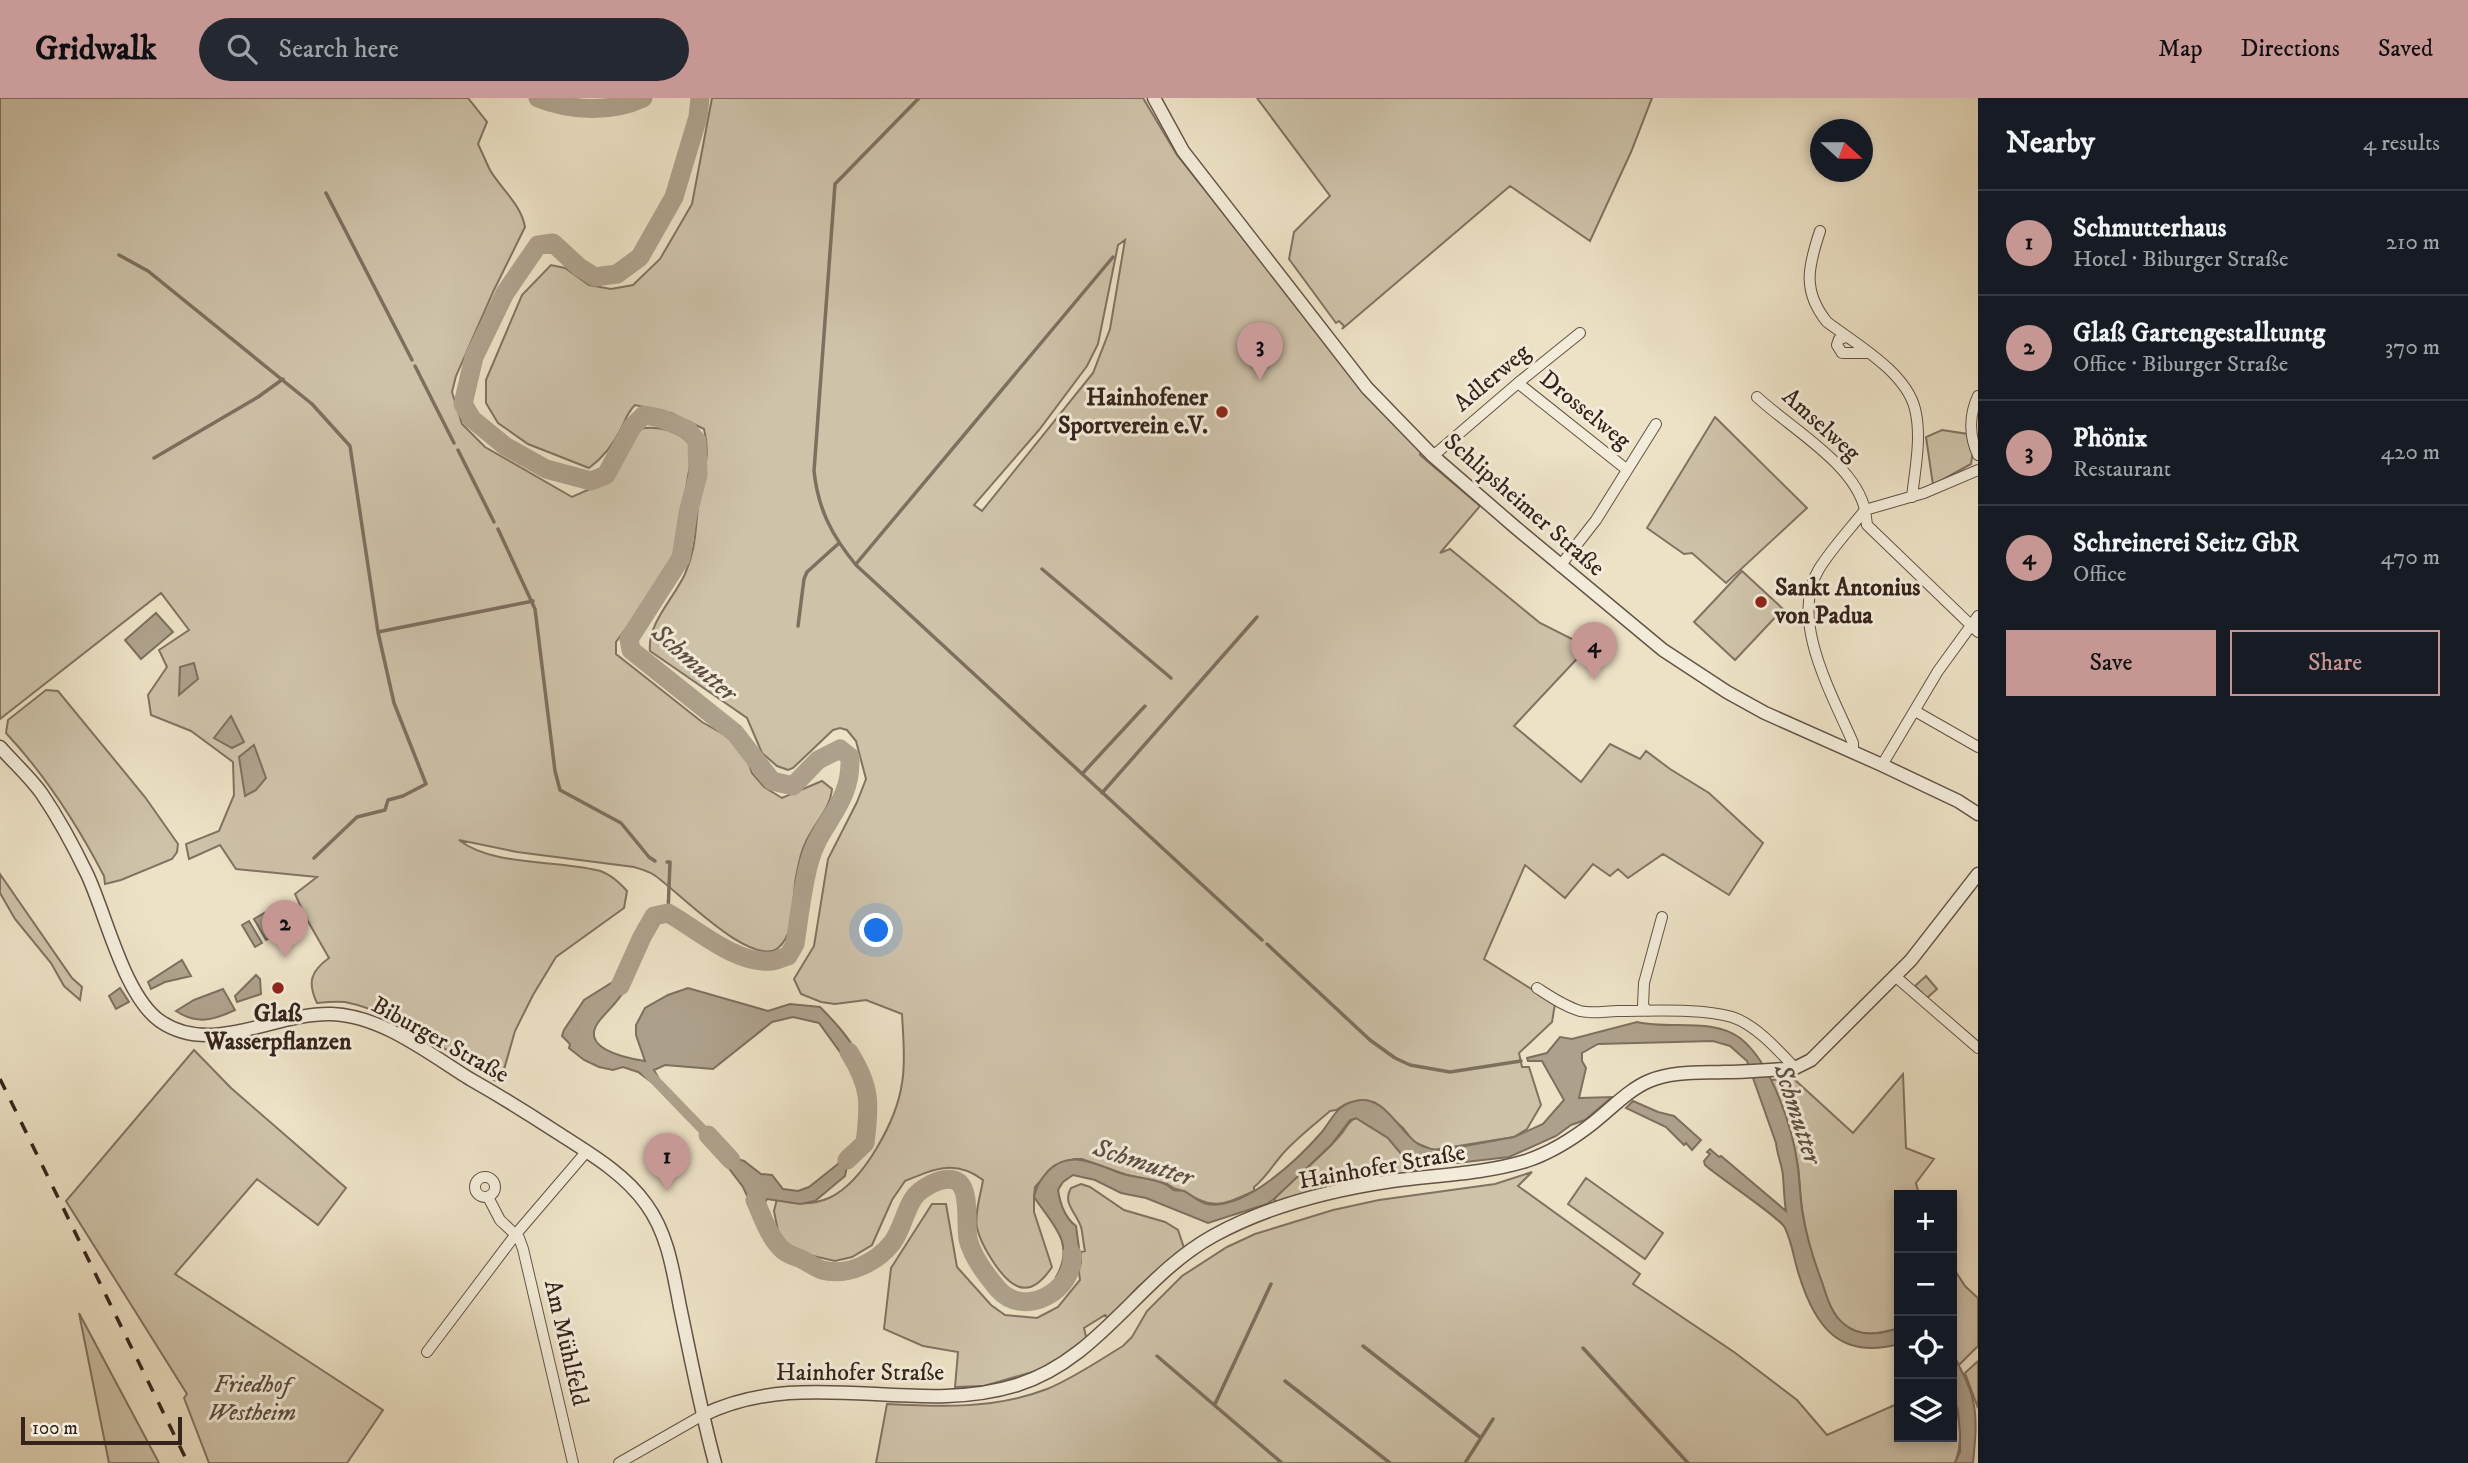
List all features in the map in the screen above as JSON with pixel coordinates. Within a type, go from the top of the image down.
[{"type":"street","name":"Schlipsheimer Straße","points":[[1154,98],[1183,151],[1367,388],[1433,456],[1560,566],[1663,650],[1727,692],[1785,722],[1958,801],[1978,814]]},
{"type":"street","points":[[1820,231],[1811,263],[1809,288],[1819,313],[1892,372],[1915,408],[1917,444],[1912,497]]},
{"type":"street","name":"Adlerweg","points":[[1433,456],[1580,334]]},
{"type":"street","points":[[1847,337],[1838,342],[1842,353],[1869,353]]},
{"type":"street","name":"Drosselweg","points":[[1518,383],[1626,470]]},
{"type":"street","points":[[1978,396],[1972,408],[1971,420],[1972,436],[1978,455]]},
{"type":"street","name":"Amselweg","points":[[1757,397],[1847,473],[1864,501],[1867,525],[1974,629]]},
{"type":"street","name":"Drosselweg","points":[[1560,566],[1597,520],[1656,424]]},
{"type":"street","points":[[1853,751],[1853,743],[1815,657],[1809,603],[1818,570],[1866,510],[1912,497],[1978,470]]},
{"type":"street","points":[[1882,765],[1938,671],[1974,629],[1978,616]]},
{"type":"street","points":[[1915,711],[1978,747]]},
{"type":"street","name":"Biburger Straße","points":[[0,747],[41,793],[69,838],[134,991],[146,1010],[159,1020],[184,1033],[197,1036],[320,1014],[349,1015],[377,1024],[587,1151],[613,1170],[640,1196],[660,1229],[674,1273],[715,1463]]},
{"type":"street","points":[[1537,988],[1563,1004],[1583,1012],[1648,1011],[1714,1014],[1732,1018],[1746,1024],[1782,1054],[1789,1069],[1811,1060],[1896,977],[1978,874]]},
{"type":"street","points":[[1648,1011],[1643,1006],[1644,983],[1662,917]]},
{"type":"street","points":[[1896,977],[1978,1048]]},
{"type":"street","name":"Hainhofer Straße","points":[[703,1415],[740,1399],[768,1393],[946,1395],[979,1393],[1016,1385],[1051,1371],[1072,1358],[1101,1334],[1173,1263],[1212,1236],[1255,1217],[1329,1192],[1392,1181],[1488,1170],[1529,1160],[1574,1138],[1628,1093],[1647,1082],[1668,1075],[1789,1069]]},
{"type":"street","points":[[427,1352],[516,1234],[587,1151]]},
{"type":"street","points":[[488,1197],[500,1220],[516,1234]]},
{"type":"street","name":"Am Mühlfeld","points":[[516,1234],[523,1249],[573,1463]]},
{"type":"street","points":[[619,1463],[703,1415]]},
{"type":"green space","points":[[0,98],[468,98],[487,122],[478,144],[494,177],[519,211],[525,227],[456,376],[452,392],[462,424],[485,447],[572,497],[608,481],[639,429],[654,428],[676,433],[693,448],[674,556],[616,642],[616,654],[702,722],[737,742],[752,773],[764,787],[782,798],[822,781],[832,789],[828,804],[807,838],[799,861],[791,925],[784,942],[778,948],[766,951],[750,947],[733,938],[654,875],[641,869],[517,852],[459,840],[473,848],[506,858],[600,871],[613,878],[627,891],[624,908],[556,957],[515,1031],[503,1073],[496,1081],[423,1035],[385,1015],[345,1002],[317,1003],[312,989],[312,978],[329,958],[295,894],[317,877],[236,869],[220,845],[189,859],[186,844],[219,831],[234,795],[233,762],[191,731],[151,715],[148,695],[167,667],[159,650],[189,630],[161,593],[0,719]]},
{"type":"green space","points":[[712,98],[1143,98],[1177,155],[1321,336],[1421,452],[1420,455],[1480,506],[1440,553],[1450,549],[1540,623],[1588,647],[1514,726],[1581,782],[1610,744],[1640,759],[1646,751],[1709,793],[1763,843],[1729,895],[1663,854],[1628,878],[1618,869],[1610,876],[1593,864],[1565,898],[1525,865],[1484,959],[1555,1004],[1552,1022],[1519,1053],[1522,1067],[1529,1067],[1541,1105],[1527,1129],[1514,1137],[1433,1150],[1414,1142],[1403,1128],[1374,1102],[1346,1104],[1330,1111],[1291,1145],[1254,1187],[1254,1191],[1220,1204],[1197,1199],[1167,1184],[1074,1159],[1054,1166],[1035,1187],[1034,1212],[1052,1267],[1041,1280],[1028,1288],[1017,1286],[1005,1276],[992,1261],[979,1235],[976,1217],[983,1180],[954,1168],[935,1170],[905,1181],[892,1200],[872,1245],[852,1257],[835,1261],[788,1247],[778,1231],[774,1211],[777,1199],[817,1202],[842,1190],[877,1148],[899,1098],[903,1075],[902,1014],[866,1000],[835,1004],[821,1002],[801,994],[794,979],[814,946],[828,859],[866,779],[856,741],[847,730],[833,730],[793,768],[788,770],[777,766],[762,753],[747,718],[650,651],[650,641],[657,621],[685,574],[692,555],[707,457],[704,429],[671,413],[635,405],[611,445],[589,468],[528,444],[498,423],[486,403],[486,380],[522,295],[551,265],[565,268],[589,285],[611,289],[633,285],[660,259],[692,204]],"holes":[[[1125,240],[1110,329],[1093,373],[982,511],[974,505],[1039,430],[1087,366],[1098,344],[1118,245]]]},
{"type":"green space","points":[[1257,98],[1652,98],[1631,152],[1590,241],[1510,186],[1342,329],[1344,326],[1339,321],[1336,323],[1289,259],[1294,232],[1330,196]]},
{"type":"green space","points":[[1715,417],[1807,508],[1726,583],[1692,553],[1684,554],[1647,528]]},
{"type":"green space","points":[[1942,430],[1968,434],[1973,451],[1971,464],[1933,485],[1926,437]]},
{"type":"green space","points":[[1742,571],[1783,609],[1735,660],[1694,622]]},
{"type":"green space","points":[[46,690],[58,691],[145,797],[178,844],[172,859],[105,884],[104,876],[72,819],[34,766],[6,733],[8,720]]},
{"type":"green space","points":[[0,874],[72,978],[82,987],[80,1000],[64,986],[51,963],[15,919],[0,893]]},
{"type":"green space","points":[[1926,976],[1937,989],[1927,998],[1915,986]]},
{"type":"green space","name":"Friedhof Westheim","points":[[194,1050],[231,1088],[346,1188],[318,1225],[257,1179],[175,1274],[383,1410],[347,1463],[209,1463],[184,1398],[187,1394],[66,1201]]},
{"type":"green space","points":[[1903,1074],[1906,1148],[1934,1159],[1916,1183],[1918,1190],[1894,1190],[1894,1329],[1878,1333],[1863,1333],[1843,1324],[1836,1316],[1823,1289],[1805,1226],[1793,1144],[1770,1080],[1794,1079],[1853,1133]]},
{"type":"green space","points":[[1356,1118],[1388,1138],[1416,1171],[1277,1203],[1274,1199]]},
{"type":"green space","points":[[1532,1172],[1518,1186],[1640,1274],[1633,1284],[1734,1352],[1797,1400],[1827,1435],[1894,1405],[1894,1442],[1957,1442],[1957,1413],[1960,1430],[1955,1463],[876,1463],[887,1404],[948,1406],[988,1403],[1028,1396],[1057,1385],[1123,1346],[1132,1337],[1147,1311],[1182,1276],[1227,1247],[1255,1234],[1333,1210],[1379,1200],[1495,1184]]},
{"type":"green space","points":[[1586,1178],[1663,1233],[1645,1259],[1568,1204]]},
{"type":"green space","points":[[1081,1184],[1124,1210],[1165,1222],[1178,1230],[1184,1248],[1138,1287],[1109,1319],[1105,1315],[1084,1328],[1087,1341],[1046,1368],[984,1386],[955,1387],[958,1352],[923,1346],[884,1329],[891,1268],[932,1204],[946,1204],[957,1267],[991,1305],[1005,1315],[1037,1318],[1058,1307],[1080,1280],[1081,1252],[1085,1251],[1081,1227],[1068,1198],[1071,1188]]},
{"type":"green space","points":[[1957,1274],[1978,1298],[1978,1346],[1959,1365]]},
{"type":"green space","points":[[79,1313],[159,1463],[109,1463]]},
{"type":"green space","points":[[1978,1361],[1978,1408],[1965,1373]]},
{"type":"shaded area","points":[[156,613],[173,632],[141,659],[125,640]]},
{"type":"shaded area","points":[[194,663],[198,679],[179,695],[180,667]]},
{"type":"shaded area","points":[[231,716],[244,742],[232,748],[214,738]]},
{"type":"shaded area","points":[[254,745],[266,778],[256,790],[245,796],[239,757]]},
{"type":"shaded area","points":[[268,911],[279,933],[266,940],[254,919]]},
{"type":"shaded area","points":[[249,921],[262,943],[255,947],[242,925]]},
{"type":"shaded area","points":[[182,960],[191,976],[165,982],[151,989],[148,982]]},
{"type":"shaded area","points":[[632,962],[625,989],[595,1030],[595,1038],[606,1050],[645,1061],[636,1035],[636,1025],[645,1008],[688,988],[768,1011],[790,1004],[820,1007],[853,1046],[862,1072],[840,1052],[819,1023],[793,1017],[772,1022],[713,1069],[665,1065],[654,1070],[659,1079],[654,1084],[638,1072],[623,1067],[613,1070],[599,1067],[584,1060],[569,1048],[570,1044],[562,1036],[564,1030],[584,1000],[619,978]]},
{"type":"shaded area","points":[[256,975],[260,979],[261,994],[237,1002],[235,996]]},
{"type":"shaded area","points":[[120,988],[129,1002],[116,1009],[109,996]]},
{"type":"shaded area","points":[[223,989],[235,1010],[206,1020],[191,1018],[176,1011],[194,1000]]},
{"type":"shaded area","points":[[1637,1022],[1717,1028],[1740,1038],[1762,1063],[1786,1116],[1798,1168],[1807,1233],[1833,1310],[1844,1324],[1857,1331],[1878,1333],[1894,1329],[1894,1345],[1861,1347],[1846,1343],[1833,1335],[1822,1324],[1805,1294],[1785,1228],[1705,1165],[1704,1161],[1710,1154],[1707,1152],[1710,1149],[1786,1211],[1776,1143],[1747,1061],[1730,1046],[1713,1041],[1598,1044],[1582,1053],[1586,1068],[1579,1098],[1612,1097],[1585,1120],[1509,1157],[1413,1168],[1388,1138],[1356,1118],[1350,1120],[1331,1145],[1274,1199],[1267,1204],[1208,1223],[1146,1198],[1121,1193],[1095,1180],[1073,1175],[1063,1182],[1058,1190],[1064,1210],[1076,1226],[1081,1263],[1074,1281],[1056,1277],[1062,1265],[1063,1244],[1054,1225],[1034,1197],[1041,1180],[1058,1164],[1076,1159],[1095,1163],[1123,1174],[1166,1184],[1207,1204],[1222,1204],[1254,1191],[1270,1180],[1311,1144],[1339,1109],[1355,1101],[1365,1100],[1382,1108],[1411,1138],[1430,1149],[1443,1150],[1514,1137],[1543,1124],[1564,1100],[1542,1061],[1528,1061],[1527,1058],[1547,1053],[1560,1037],[1572,1039]]},
{"type":"shaded area","points":[[1633,1101],[1674,1116],[1701,1140],[1692,1150],[1666,1127],[1626,1108]]},
{"type":"shaded area","points":[[715,1141],[729,1149],[734,1158],[744,1161],[761,1174],[772,1175],[783,1189],[798,1191],[809,1187],[838,1164],[843,1152],[855,1142],[865,1143],[847,1166],[845,1176],[815,1201],[800,1204],[767,1199],[763,1206],[767,1209],[765,1220],[762,1221],[757,1217],[743,1187],[721,1158]]},
{"type":"shaded area","points":[[1957,1362],[1967,1382],[1974,1406],[1973,1463],[1955,1463],[1960,1452]]},
{"type":"waterway","name":"Schmutter","points":[[538,98],[577,108],[605,108],[643,98]]},
{"type":"waterway","name":"Schmutter","points":[[620,986],[654,916],[668,913],[718,945],[745,958],[772,961],[788,956],[795,944],[814,848],[841,801],[849,774],[850,757],[840,749],[818,760],[793,786],[772,781],[735,733],[631,650],[629,639],[681,558],[688,513],[698,475],[697,441],[688,430],[660,418],[644,415],[632,427],[606,475],[591,481],[546,469],[505,446],[472,419],[463,404],[474,357],[505,293],[538,245],[553,243],[579,267],[595,277],[617,274],[640,257],[674,197],[698,117],[700,98]]},
{"type":"waterway","points":[[919,98],[835,184],[814,471],[823,510],[833,533],[856,565],[1262,940]]},
{"type":"waterway","points":[[326,193],[412,360]]},
{"type":"waterway","points":[[119,255],[148,271],[312,404],[350,446],[378,632],[533,601]]},
{"type":"waterway","points":[[856,564],[1113,257]]},
{"type":"waterway","points":[[415,366],[454,443]]},
{"type":"waterway","points":[[154,458],[258,397],[283,379]]},
{"type":"waterway","points":[[458,450],[494,522]]},
{"type":"waterway","points":[[498,529],[535,609],[555,771],[560,790],[621,823],[655,861]]},
{"type":"waterway","points":[[798,626],[807,572],[838,544]]},
{"type":"waterway","points":[[1042,569],[1171,678]]},
{"type":"waterway","points":[[1102,793],[1257,617]]},
{"type":"waterway","points":[[314,858],[357,817],[385,810],[388,800],[403,796],[426,784],[394,703],[378,632]]},
{"type":"waterway","points":[[1082,774],[1145,706]]},
{"type":"waterway","points":[[667,862],[670,862],[668,913]]},
{"type":"waterway","points":[[1267,944],[1370,1040],[1410,1065],[1450,1072],[1521,1061]]},
{"type":"waterway","name":"Schmutter","points":[[847,1160],[865,1143],[868,1117],[865,1086],[849,1052]]},
{"type":"waterway","name":"Schmutter","points":[[647,1072],[708,1135]]},
{"type":"waterway","name":"Schmutter","points":[[708,1135],[731,1160]]},
{"type":"waterway","name":"Schmutter","points":[[756,1199],[767,1227],[784,1251],[822,1270],[832,1272],[852,1270],[870,1262],[886,1250],[895,1238],[916,1195],[931,1184],[949,1179],[960,1183],[966,1197],[968,1239],[973,1252],[993,1284],[1009,1298],[1034,1301],[1046,1297],[1065,1279],[1071,1267],[1072,1254]]},
{"type":"waterway","points":[[1215,1404],[1271,1284]]},
{"type":"waterway","points":[[1363,1346],[1481,1438]]},
{"type":"waterway","points":[[1583,1348],[1688,1463]]},
{"type":"waterway","points":[[1157,1356],[1282,1463]]},
{"type":"waterway","points":[[1285,1381],[1390,1463]]},
{"type":"waterway","points":[[1465,1463],[1493,1419]]},
{"type":"railway","points":[[0,1079],[188,1463]]},
{"type":"place","name":"Phönix","points":[[1260,380]]},
{"type":"place","name":"Hainhofener Sportverein e.V.","points":[[1222,412]]},
{"type":"place","name":"Sankt Antonius von Padua","points":[[1761,602]]},
{"type":"place","name":"Schreinerei Seitz GbR","points":[[1594,680]]},
{"type":"place","name":"Glaß Gartengestalltuntg","points":[[285,958]]},
{"type":"place","name":"Glaß Wasserpflanzen","points":[[278,988]]},
{"type":"place","name":"Schmutterhaus","points":[[667,1191]]}]
